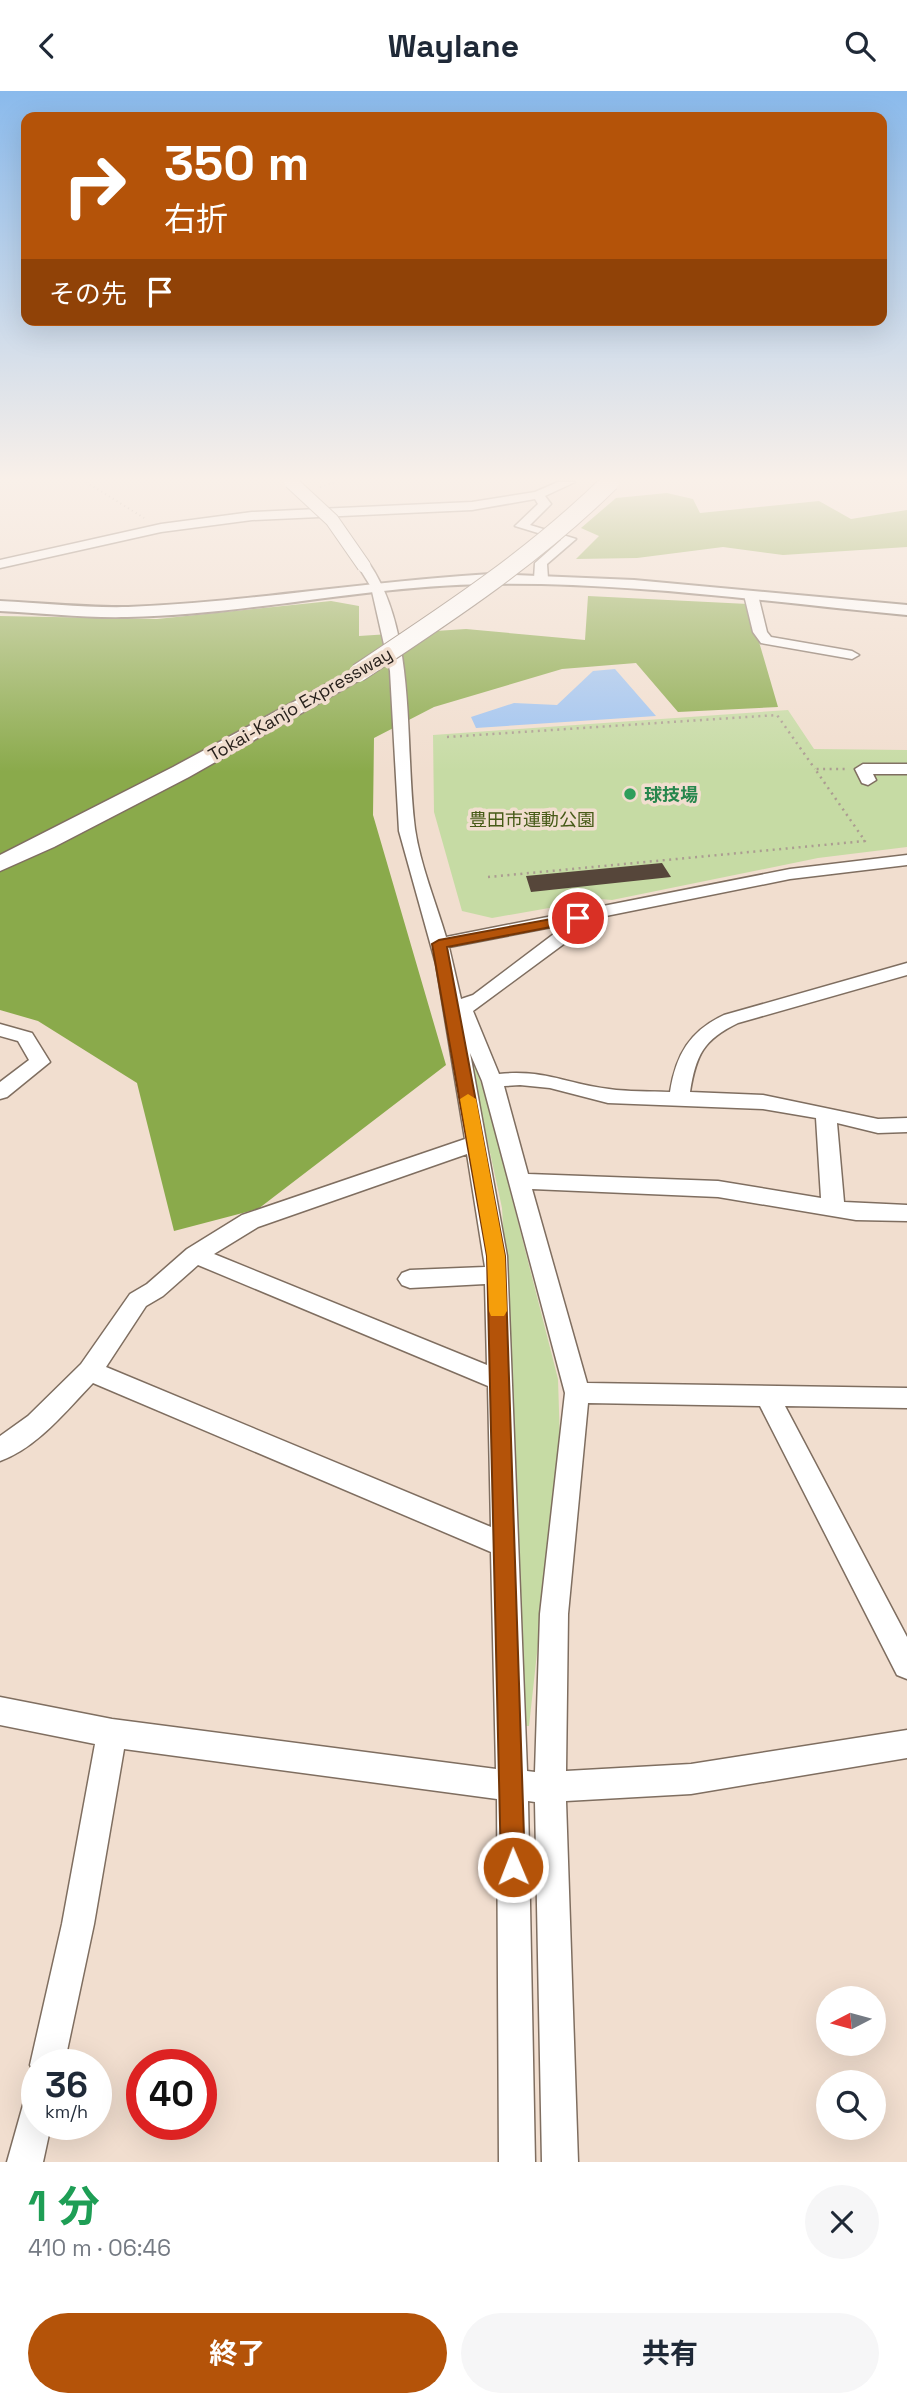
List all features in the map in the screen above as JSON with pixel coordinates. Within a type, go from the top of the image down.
[{"type":"highway","name":"Tokai-Kanjo Expressway","points":[[0,846],[143,776],[293,693],[357,664],[473,579]]},
{"type":"highway","name":"Tokai-Kanjo Expressway","points":[[0,864],[223,750],[497,579]]},
{"type":"main road","points":[[0,606],[126,612],[199,607],[450,580],[541,579],[907,610]]},
{"type":"street","points":[[372,579],[378,587],[397,671],[407,831],[442,954],[492,1081],[577,1394],[554,1614],[550,1787],[561,2162]]},
{"type":"street","points":[[751,596],[760,632],[766,640],[852,655]]},
{"type":"street","points":[[866,775],[907,769]]},
{"type":"street","points":[[442,954],[578,918],[790,874],[907,860]]},
{"type":"street","points":[[463,1009],[573,928],[578,918]]},
{"type":"street","points":[[442,954],[496,1256],[512,1786],[517,2162]]},
{"type":"street","points":[[678,1099],[689,1051],[704,1035],[720,1024],[907,969]]},
{"type":"street","points":[[0,1030],[25,1037],[40,1062],[0,1092]]},
{"type":"street","points":[[492,1081],[520,1078],[550,1081],[608,1096],[763,1102],[826,1113],[878,1126],[907,1125]]},
{"type":"street","points":[[826,1113],[833,1206]]},
{"type":"street","points":[[0,1450],[37,1423],[90,1371],[138,1300],[155,1290],[195,1255],[250,1221],[476,1143]]},
{"type":"street","points":[[520,1181],[725,1190],[833,1206],[856,1212],[907,1213]]},
{"type":"street","points":[[195,1255],[500,1381]]},
{"type":"street","points":[[410,1279],[496,1275]]},
{"type":"street","points":[[90,1371],[506,1546]]},
{"type":"street","points":[[577,1394],[907,1398]]},
{"type":"street","points":[[767,1395],[907,1666]]},
{"type":"street","points":[[0,1711],[112,1733],[512,1786],[550,1787],[691,1779],[907,1744]]},
{"type":"street","points":[[51,2049],[78,1924],[112,1733]]},
{"type":"street","points":[[25,2162],[30,2140]]},
{"type":"path","points":[[447,737],[777,715],[865,841],[488,877]]},
{"type":"path","points":[[815,769],[866,775]]},
{"type":"green space","points":[[588,596],[748,604],[778,707],[678,712],[636,663],[562,669],[434,707],[374,738],[373,815],[446,1065],[258,1209],[174,1231],[137,1083],[38,1021],[0,1010],[0,616],[157,619],[331,601],[359,606],[359,636],[466,629],[585,640]]},
{"type":"green space","name":"豊田市運動公園","points":[[788,710],[814,749],[907,750],[907,847],[818,858],[612,900],[600,899],[492,918],[462,911],[434,812],[433,735]]},
{"type":"green space","points":[[464,1032],[488,1104],[558,1379],[560,1443],[529,1726],[519,1726],[510,1346],[502,1208]]},
{"type":"water","points":[[615,669],[656,716],[476,728],[471,717],[514,703],[557,705],[593,671]]},
{"type":"building","points":[[662,863],[671,877],[531,892],[526,876]]},
{"type":"slow traffic","points":[[468,1099],[496,1256],[498,1311]]},
{"type":"place","name":"球技場","points":[[630,794]]},
{"type":"route","points":[[513,1867],[496,1256],[439,944],[578,918]]}]
